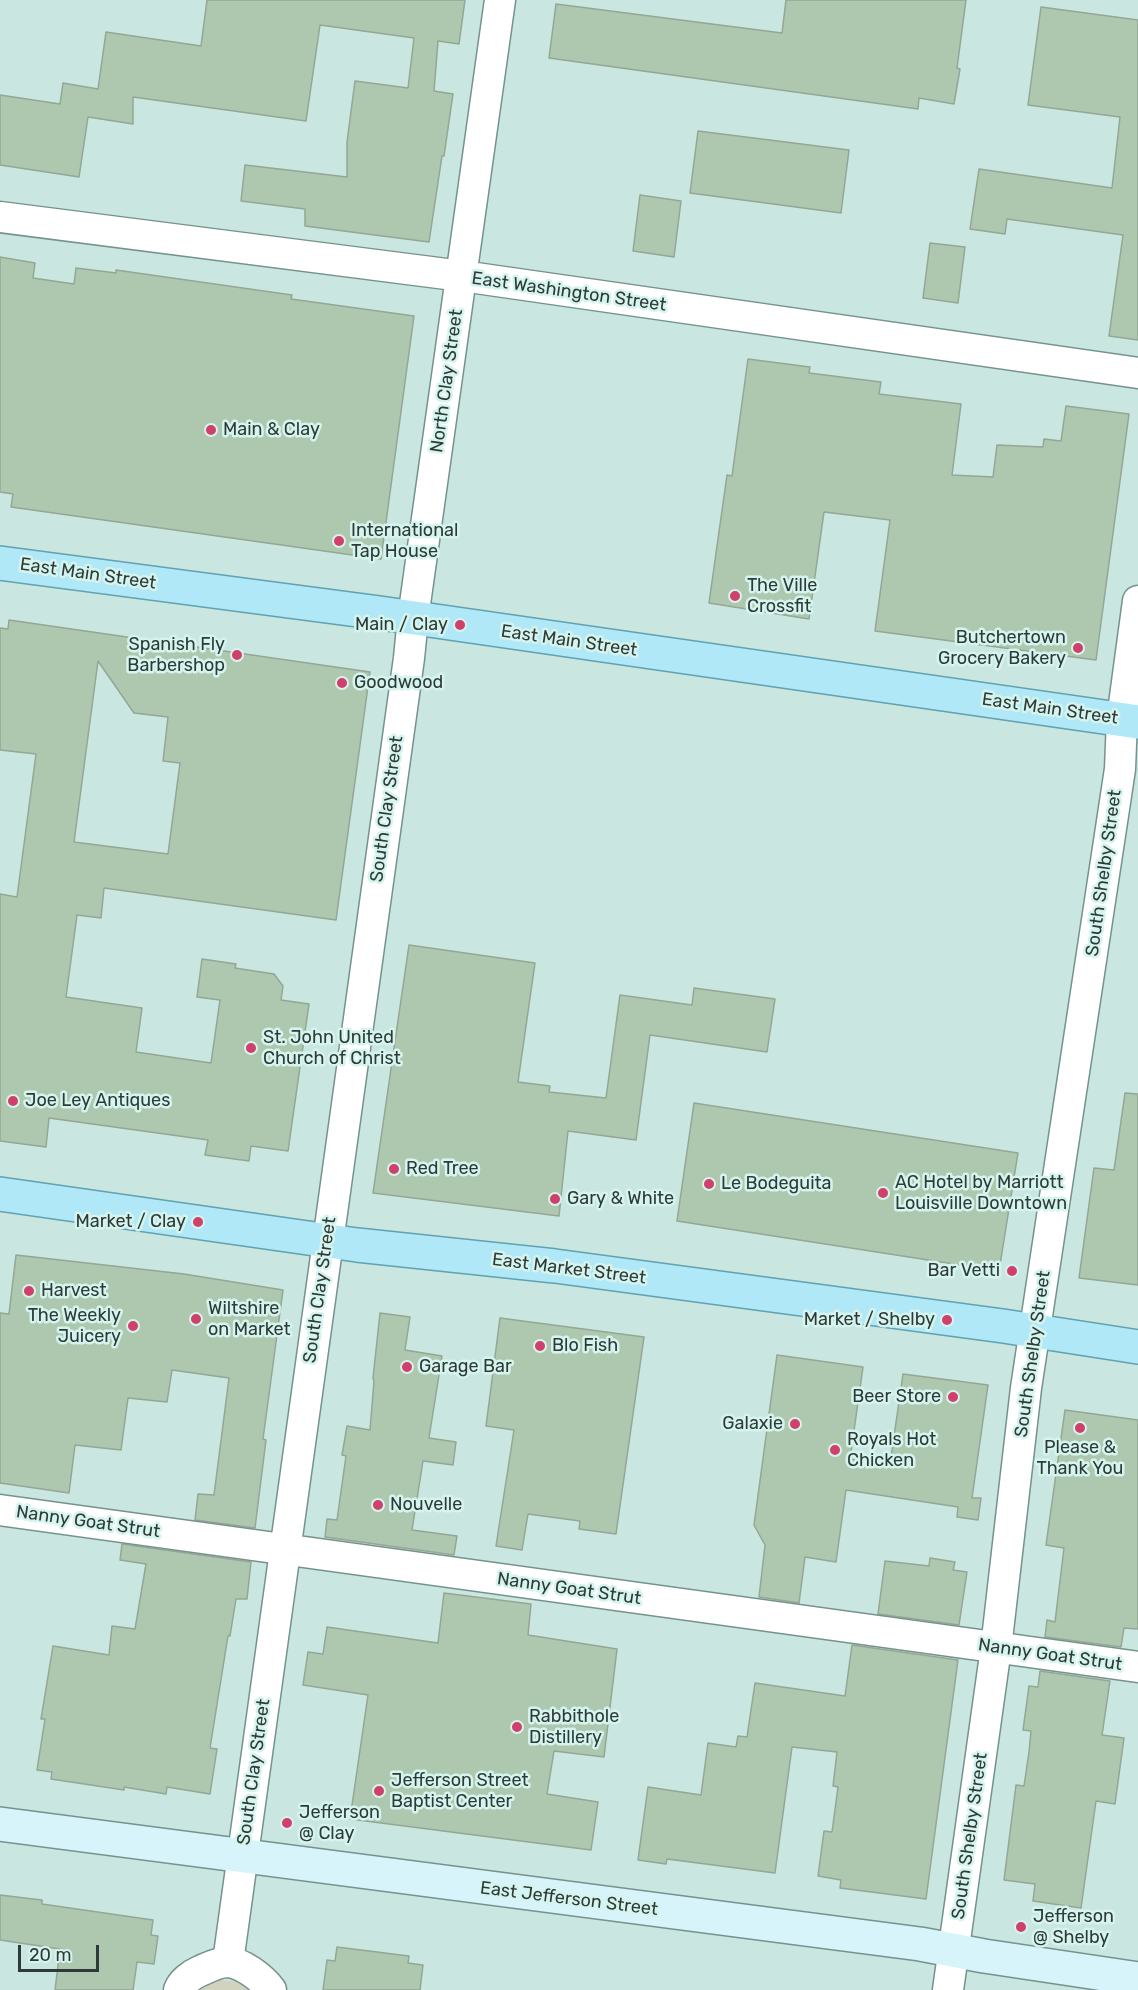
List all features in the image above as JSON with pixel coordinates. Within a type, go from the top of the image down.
[{"type":"main road","name":"East Main Street","points":[[0,563],[413,618],[1130,720]]},
{"type":"main road","name":"East Market Street","points":[[0,1194],[327,1240],[555,1266],[1138,1347]]},
{"type":"street","name":"North Clay Street","points":[[413,618],[500,0]]},
{"type":"street","name":"East Washington Street","points":[[0,217],[462,276],[1138,373]]},
{"type":"street","name":"South Shelby Street","points":[[948,1990],[996,1648],[1026,1388],[1120,769],[1130,720],[1138,601]]},
{"type":"street","name":"South Clay Street","points":[[228,1962],[413,618]]},
{"type":"street","name":"Nanny Goat Strut","points":[[0,1510],[1138,1667]]},
{"type":"street","name":"East Jefferson Street","points":[[0,1824],[920,1944],[1138,1979]]},
{"type":"street","points":[[179,1990],[181,1984],[195,1973],[228,1962],[253,1972],[271,1990]]},
{"type":"green space","points":[[220,1980],[241,1982],[254,1990],[195,1990],[210,1982]]},
{"type":"building","points":[[207,0],[465,0],[459,44],[438,41],[434,91],[453,94],[429,242],[305,226],[305,209],[241,201],[245,165],[347,177],[347,142],[355,81],[408,88],[414,38],[320,25],[306,121],[133,97],[133,124],[88,117],[79,177],[0,165],[0,95],[60,104],[63,83],[98,89],[106,32],[201,46]]},
{"type":"building","points":[[786,0],[966,0],[957,68],[960,69],[954,104],[919,98],[918,109],[549,58],[556,4],[782,33]]},
{"type":"building","points":[[1041,7],[1138,20],[1138,340],[1109,336],[1123,235],[1007,219],[1005,234],[970,229],[979,169],[1112,188],[1120,117],[1028,105]]},
{"type":"building","points":[[698,131],[849,150],[841,213],[690,193]]},
{"type":"building","points":[[640,195],[681,201],[674,257],[633,251]]},
{"type":"building","points":[[930,243],[965,247],[958,303],[923,298]]},
{"type":"building","name":"Main & Clay","points":[[0,257],[35,263],[33,278],[74,284],[76,268],[116,273],[116,270],[292,295],[291,299],[414,316],[381,559],[11,507],[13,494],[0,492]]},
{"type":"building","points":[[748,359],[810,367],[809,373],[881,382],[879,394],[961,404],[952,475],[993,477],[997,445],[1043,447],[1044,439],[1061,441],[1066,406],[1129,414],[1096,660],[875,631],[890,520],[824,512],[809,619],[709,603],[727,475],[732,476]]},
{"type":"building","points":[[9,620],[370,672],[336,920],[104,888],[101,918],[77,915],[66,997],[142,1008],[136,1052],[211,1063],[220,1000],[197,997],[202,959],[236,964],[235,968],[274,974],[283,986],[281,1000],[309,1004],[288,1151],[251,1146],[249,1161],[205,1155],[208,1140],[49,1118],[46,1147],[0,1141],[0,894],[17,897],[36,754],[0,750],[0,628],[8,629]],"holes":[[[98,661],[134,713],[168,717],[163,761],[180,763],[168,854],[74,842]]]},
{"type":"building","points":[[409,945],[535,963],[518,1082],[550,1086],[549,1092],[606,1098],[620,995],[692,1005],[694,988],[775,999],[767,1052],[650,1035],[636,1140],[568,1131],[559,1216],[373,1193]]},
{"type":"building","points":[[1125,1093],[1138,1094],[1138,1285],[1079,1278],[1094,1168],[1114,1170]]},
{"type":"building","name":"AC Hotel by Marriott Louisville Downtown","points":[[694,1103],[1018,1153],[999,1271],[677,1221]]},
{"type":"building","points":[[16,1255],[184,1274],[283,1290],[263,1439],[266,1440],[255,1528],[195,1520],[198,1494],[214,1495],[229,1378],[172,1370],[167,1402],[128,1398],[121,1450],[75,1445],[69,1493],[0,1483],[0,1313],[9,1314]]},
{"type":"building","points":[[380,1313],[410,1317],[405,1350],[442,1356],[429,1438],[456,1442],[453,1465],[423,1461],[412,1530],[457,1536],[454,1555],[325,1537],[327,1519],[337,1520],[346,1456],[342,1455],[347,1426],[370,1430]]},
{"type":"building","points":[[500,1318],[644,1337],[616,1534],[579,1529],[580,1521],[528,1514],[522,1550],[496,1546],[514,1430],[486,1426]]},
{"type":"building","points":[[777,1355],[863,1367],[850,1459],[890,1464],[903,1374],[988,1385],[972,1498],[981,1498],[978,1520],[957,1517],[958,1507],[846,1490],[836,1562],[805,1557],[799,1603],[759,1597],[765,1545],[754,1525]]},
{"type":"building","points":[[1065,1410],[1138,1420],[1138,1629],[1124,1628],[1121,1647],[1045,1637],[1047,1620],[1055,1622],[1064,1548],[1046,1545]]},
{"type":"building","points":[[122,1544],[251,1562],[247,1599],[236,1599],[230,1636],[228,1636],[210,1748],[217,1749],[210,1794],[167,1787],[166,1794],[124,1787],[124,1790],[51,1779],[52,1772],[37,1770],[45,1719],[41,1719],[53,1646],[109,1655],[112,1626],[135,1629],[146,1564],[120,1560]]},
{"type":"building","points":[[930,1558],[955,1562],[953,1570],[967,1572],[959,1625],[878,1614],[885,1561],[929,1566]]},
{"type":"building","name":"Rabbithole Distillery","points":[[444,1593],[531,1604],[528,1635],[617,1649],[604,1757],[554,1751],[547,1794],[598,1802],[591,1850],[350,1819],[368,1695],[303,1685],[308,1652],[323,1654],[327,1627],[438,1643]]},
{"type":"building","points":[[852,1645],[958,1660],[926,1899],[840,1888],[841,1880],[818,1876],[824,1831],[832,1832],[838,1787],[833,1786],[837,1752],[792,1747],[775,1873],[667,1859],[666,1864],[638,1860],[648,1787],[701,1795],[708,1743],[736,1747],[738,1736],[747,1737],[755,1683],[845,1696]]},
{"type":"building","points":[[1040,1671],[1110,1681],[1102,1735],[1124,1738],[1115,1804],[1096,1801],[1081,1908],[1033,1901],[1035,1884],[1004,1880],[1016,1785],[1024,1786],[1029,1752],[1031,1731],[1023,1730],[1029,1686],[1038,1687]]},
{"type":"building","points":[[0,1895],[42,1900],[42,1904],[153,1920],[151,1935],[158,1936],[154,1964],[137,1962],[133,1990],[55,1990],[60,1949],[0,1940]]},
{"type":"building","points":[[337,1947],[409,1956],[408,1963],[423,1965],[420,1990],[323,1990],[327,1960],[335,1961]]},
{"type":"place","name":"Main & Clay","points":[[211,430]]},
{"type":"place","name":"International Tap House","points":[[339,541]]},
{"type":"place","name":"The Ville Crossfit","points":[[735,596]]},
{"type":"place","name":"Main / Clay","points":[[460,625]]},
{"type":"place","name":"Butchertown Grocery Bakery","points":[[1078,648]]},
{"type":"place","name":"Spanish Fly Barbershop","points":[[237,655]]},
{"type":"place","name":"Goodwood","points":[[342,683]]},
{"type":"place","name":"St. John United Church of Christ","points":[[251,1048]]},
{"type":"place","name":"Joe Ley Antiques","points":[[13,1101]]},
{"type":"place","name":"Red Tree","points":[[394,1169]]},
{"type":"place","name":"Le Bodeguita","points":[[709,1184]]},
{"type":"place","name":"AC Hotel by Marriott Louisville Downtown","points":[[883,1193]]},
{"type":"place","name":"Gary & White","points":[[555,1199]]},
{"type":"place","name":"Market / Clay","points":[[198,1222]]},
{"type":"place","name":"Bar Vetti","points":[[1012,1271]]},
{"type":"place","name":"Harvest","points":[[29,1291]]},
{"type":"place","name":"Wiltshire on Market","points":[[196,1319]]},
{"type":"place","name":"Market / Shelby","points":[[947,1320]]},
{"type":"place","name":"The Weekly Juicery","points":[[133,1326]]},
{"type":"place","name":"Blo Fish","points":[[540,1346]]},
{"type":"place","name":"Garage Bar","points":[[407,1367]]},
{"type":"place","name":"Beer Store","points":[[953,1397]]},
{"type":"place","name":"Galaxie","points":[[795,1424]]},
{"type":"place","name":"Please & Thank You","points":[[1080,1428]]},
{"type":"place","name":"Royals Hot Chicken","points":[[835,1450]]},
{"type":"place","name":"Nouvelle","points":[[378,1505]]},
{"type":"place","name":"Rabbithole Distillery","points":[[517,1727]]},
{"type":"place","name":"Jefferson Street Baptist Center","points":[[379,1791]]},
{"type":"place","name":"Jefferson @ Clay","points":[[287,1823]]},
{"type":"place","name":"Jefferson @ Shelby","points":[[1021,1927]]}]
